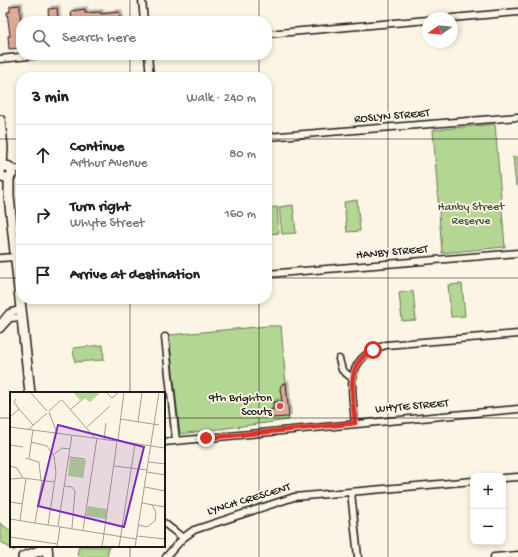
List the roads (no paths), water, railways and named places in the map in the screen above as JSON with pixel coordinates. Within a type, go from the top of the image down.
[{"type":"street","points":[[142,0],[144,16]]},
{"type":"street","points":[[458,17],[518,12]]},
{"type":"street","points":[[272,34],[422,21]]},
{"type":"street","points":[[0,58],[16,57]]},
{"type":"street","points":[[148,60],[150,72]]},
{"type":"street","name":"ROSLYN STREET","points":[[272,138],[518,117]]},
{"type":"street","points":[[0,120],[7,172],[16,265]]},
{"type":"street","name":"HANBY STREET","points":[[272,274],[518,253]]},
{"type":"street","points":[[0,258],[15,257]]},
{"type":"street","points":[[20,304],[30,392]]},
{"type":"street","points":[[0,324],[5,315],[21,313]]},
{"type":"street","points":[[0,329],[10,318],[21,313]]},
{"type":"street","points":[[355,423],[352,378],[355,368],[363,357],[373,350],[386,345],[518,334]]},
{"type":"street","points":[[165,337],[176,441]]},
{"type":"street","points":[[339,359],[342,370],[352,378]]},
{"type":"street","name":"WHYTE STREET","points":[[165,442],[518,409]]},
{"type":"street","points":[[506,478],[518,477]]},
{"type":"street","name":"LYNCH CRESCENT","points":[[166,557],[183,538],[200,527],[294,497],[470,481]]},
{"type":"street","points":[[351,492],[358,557]]},
{"type":"street","points":[[165,524],[183,538]]},
{"type":"street","points":[[23,557],[47,550]]},
{"type":"street","points":[[494,557],[518,555]]},
{"type":"place","name":"9th Brighton Scouts","points":[[280,406]]},
{"type":"park label","name":"Hanby Street Reserve","points":[[471,215]]}]
